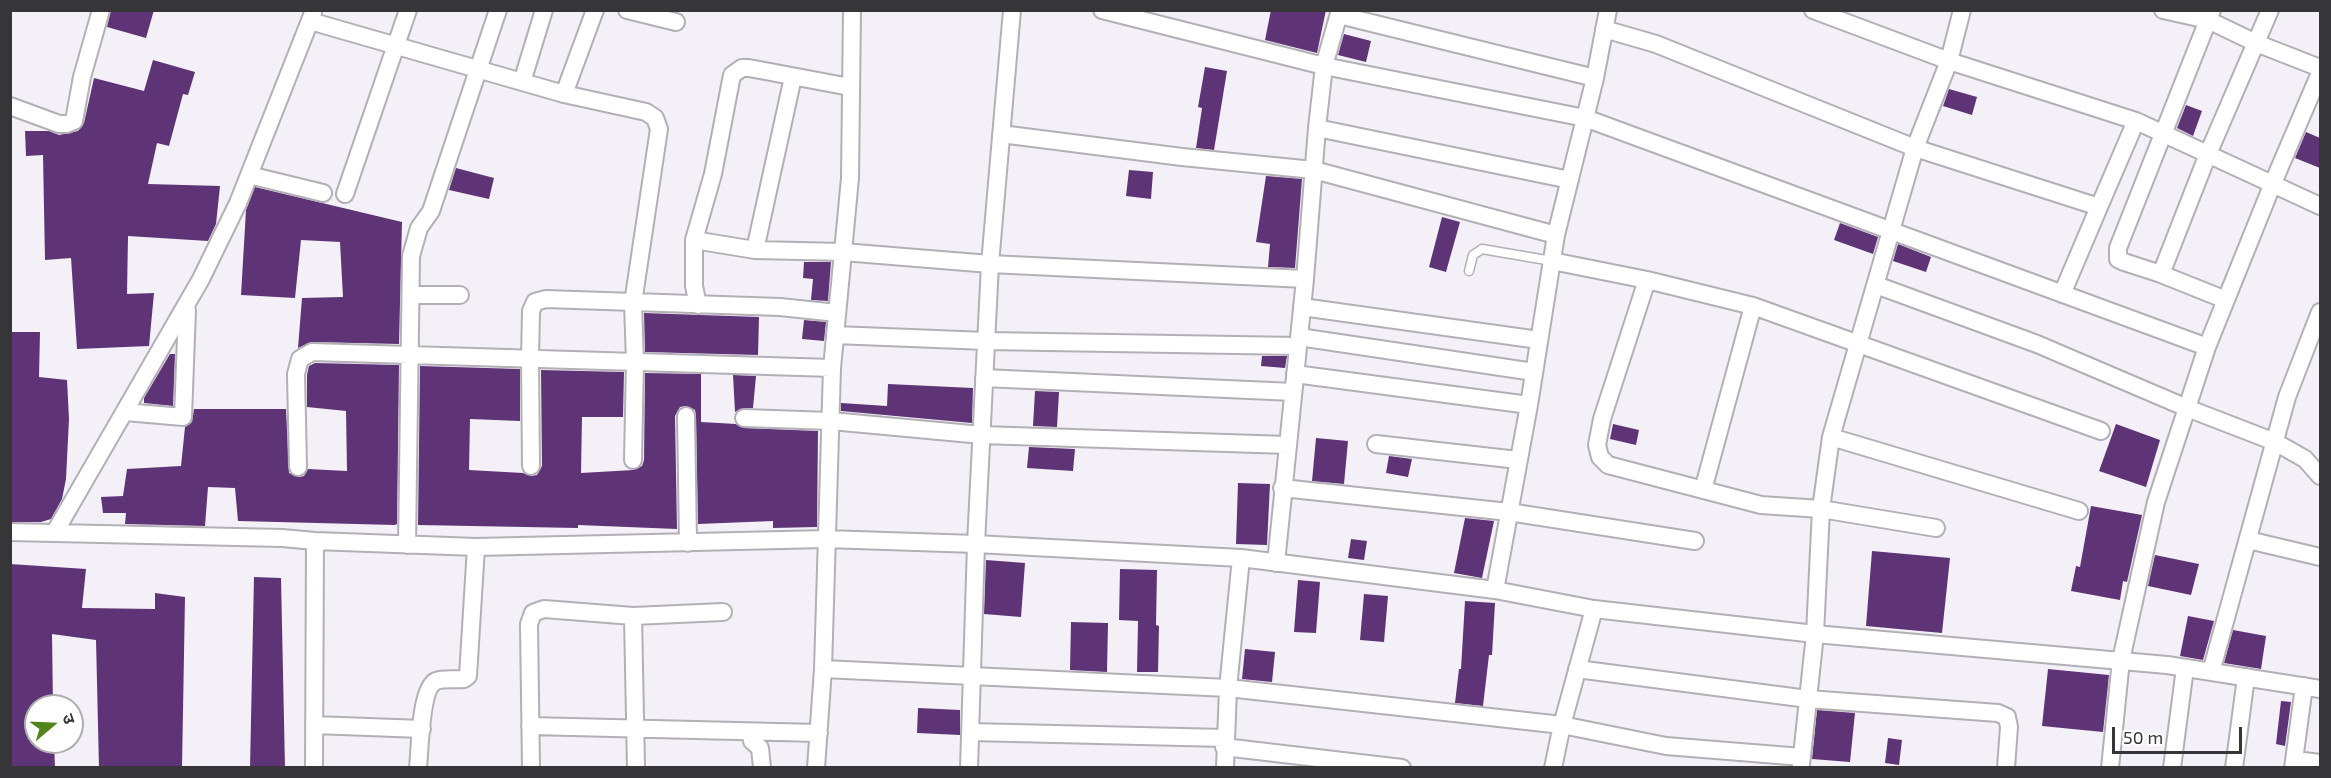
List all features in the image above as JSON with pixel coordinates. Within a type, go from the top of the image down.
[{"type":"street","points":[[10,106],[59,124],[74,121],[82,77],[101,10]]},
{"type":"street","points":[[345,194],[408,10]]},
{"type":"street","points":[[407,545],[411,256],[414,240],[430,211],[498,10]]},
{"type":"street","points":[[522,82],[544,10]]},
{"type":"street","points":[[564,94],[595,10]]},
{"type":"street","points":[[627,10],[676,22]]},
{"type":"street","points":[[816,768],[823,669],[832,368],[850,178],[852,10]]},
{"type":"street","points":[[969,768],[976,544],[990,264],[1012,10]]},
{"type":"street","points":[[1102,10],[1324,66],[1585,118],[2207,347]]},
{"type":"street","points":[[1495,590],[1529,405],[1556,236],[1595,78],[1608,10]]},
{"type":"street","points":[[1813,10],[1949,61],[2136,121],[2320,206]]},
{"type":"street","points":[[823,669],[1228,688],[1562,725],[1666,746],[1801,762],[1815,634],[1821,509],[1831,437],[1915,148],[1949,61],[1962,10]]},
{"type":"street","points":[[2161,274],[2208,154],[2270,10]]},
{"type":"street","points":[[2110,768],[2121,660],[2156,502],[2207,347],[2320,70],[2256,43],[2210,15],[2168,11]]},
{"type":"street","points":[[1276,563],[1324,66],[1340,13],[1595,78]]},
{"type":"street","points":[[2210,15],[2118,248],[2118,258],[2226,300]]},
{"type":"street","points":[[55,532],[206,270],[249,175],[312,16],[395,46],[564,94],[646,112],[655,118],[659,129],[633,303],[635,362],[633,460]]},
{"type":"street","points":[[1605,29],[1656,44],[1915,148],[2099,207]]},
{"type":"street","points":[[698,305],[694,286],[694,240],[713,174],[732,75],[749,68],[850,87]]},
{"type":"street","points":[[755,250],[793,77]]},
{"type":"street","points":[[2062,294],[2136,121]]},
{"type":"street","points":[[1317,128],[1570,180]]},
{"type":"street","points":[[1001,134],[1182,157],[1314,170],[1556,236]]},
{"type":"street","points":[[249,175],[323,193]]},
{"type":"street","points":[[694,240],[755,250],[843,252],[990,264],[1305,279]]},
{"type":"street","points":[[1552,261],[1647,280],[1754,306],[2101,430]]},
{"type":"street","points":[[1647,280],[1602,419],[1597,445],[1600,457],[1608,465],[1761,505],[1821,509],[1936,528]]},
{"type":"street","points":[[1876,285],[2037,344],[2187,408],[2275,442],[2305,459],[2320,476]]},
{"type":"street","points":[[411,295],[460,295]]},
{"type":"street","points":[[531,466],[531,311],[535,302],[546,299],[780,307],[837,313]]},
{"type":"street","points":[[125,412],[183,417],[187,306]]},
{"type":"street","points":[[1703,490],[1754,306]]},
{"type":"street","points":[[1302,307],[1539,340]]},
{"type":"street","points":[[2211,672],[2287,397],[2320,312]]},
{"type":"street","points":[[835,335],[986,341],[1299,341],[1534,372]]},
{"type":"street","points":[[298,467],[296,374],[300,359],[312,352],[832,368]]},
{"type":"street","points":[[1295,374],[1529,405]]},
{"type":"street","points":[[984,378],[1293,392]]},
{"type":"street","points":[[686,416],[688,543]]},
{"type":"street","points":[[744,418],[831,421],[982,435],[1287,445]]},
{"type":"street","points":[[1831,437],[2079,511]]},
{"type":"street","points":[[1376,444],[1518,460]]},
{"type":"street","points":[[1282,488],[1509,512],[1695,541]]},
{"type":"street","points":[[10,532],[282,538],[476,547],[826,540],[976,544],[1241,558],[1495,590],[1594,609],[1815,634],[2121,660],[2320,689]]},
{"type":"street","points":[[2248,540],[2320,557]]},
{"type":"street","points":[[314,768],[315,541]]},
{"type":"street","points":[[418,768],[425,697],[431,684],[437,680],[465,680],[468,676],[471,658],[476,547]]},
{"type":"street","points":[[1225,768],[1228,688],[1241,558]]},
{"type":"street","points":[[531,768],[530,624],[533,613],[544,609],[633,616],[723,612]]},
{"type":"street","points":[[1553,768],[1562,725],[1594,609]]},
{"type":"street","points":[[633,616],[636,768]]},
{"type":"street","points":[[2172,768],[2185,668]]},
{"type":"street","points":[[1577,669],[1808,699],[1998,713],[2007,717],[2009,727],[2006,768]]},
{"type":"street","points":[[2234,768],[2246,677]]},
{"type":"street","points":[[2304,686],[2294,764],[2320,763]]},
{"type":"street","points":[[314,724],[422,729]]},
{"type":"street","points":[[530,726],[819,733]]},
{"type":"street","points":[[751,732],[752,741],[760,748],[762,768]]},
{"type":"street","points":[[970,732],[1225,742],[1402,768]]},
{"type":"lane","points":[[1469,271],[1473,255],[1482,249],[1552,261]]},
{"type":"building","points":[[111,10],[154,10],[146,38],[107,27]]},
{"type":"building","points":[[1271,10],[1326,10],[1317,53],[1265,40]]},
{"type":"building","points":[[1344,34],[1371,41],[1366,62],[1338,55]]},
{"type":"building","points":[[153,60],[195,72],[188,95],[183,94],[169,146],[157,143],[148,184],[220,186],[216,224],[208,241],[128,236],[127,294],[154,293],[149,346],[77,349],[71,258],[45,260],[43,155],[26,156],[25,131],[49,131],[59,135],[78,131],[84,123],[94,78],[144,91]]},
{"type":"building","points":[[1205,67],[1227,71],[1214,150],[1196,148],[1202,108],[1198,107]]},
{"type":"building","points":[[1949,89],[1977,97],[1972,115],[1943,106]]},
{"type":"building","points":[[2186,105],[2202,111],[2193,136],[2177,128]]},
{"type":"building","points":[[2306,132],[2320,138],[2320,168],[2295,158]]},
{"type":"building","points":[[456,168],[494,178],[489,199],[449,190]]},
{"type":"building","points":[[1129,170],[1153,172],[1151,199],[1126,196]]},
{"type":"building","points":[[1266,176],[1302,179],[1295,268],[1268,267],[1270,244],[1256,242]]},
{"type":"building","points":[[255,187],[402,222],[399,344],[312,342],[298,348],[302,298],[343,297],[340,242],[301,240],[295,298],[241,295],[246,210]]},
{"type":"building","points":[[1442,217],[1460,222],[1446,272],[1429,267]]},
{"type":"building","points":[[1840,223],[1878,237],[1873,254],[1834,240]]},
{"type":"building","points":[[1898,244],[1931,257],[1926,272],[1893,261]]},
{"type":"building","points":[[804,262],[831,262],[828,301],[811,300],[813,279],[803,278]]},
{"type":"building","points":[[644,313],[759,317],[758,355],[645,352]]},
{"type":"building","points":[[804,320],[826,322],[824,341],[802,339]]},
{"type":"building","points":[[10,332],[40,332],[39,377],[67,380],[69,419],[66,479],[62,499],[51,519],[41,522],[10,522]]},
{"type":"building","points":[[170,354],[175,354],[173,406],[144,403],[144,398]]},
{"type":"building","points":[[1262,356],[1287,356],[1285,368],[1261,366]]},
{"type":"building","points":[[315,363],[399,365],[397,524],[238,521],[235,488],[208,487],[205,526],[125,524],[126,513],[103,513],[101,497],[123,496],[127,469],[181,466],[185,427],[192,422],[194,409],[286,409],[289,473],[299,477],[304,476],[308,469],[347,471],[346,411],[307,407],[307,375],[309,366]]},
{"type":"building","points":[[420,366],[520,369],[520,421],[470,419],[469,470],[523,473],[531,476],[537,475],[542,466],[541,370],[624,372],[623,417],[582,417],[581,473],[633,470],[642,466],[644,460],[645,373],[701,374],[701,422],[736,424],[744,428],[818,431],[817,527],[773,528],[773,521],[698,524],[696,416],[695,410],[686,406],[680,407],[675,416],[677,529],[578,525],[578,528],[418,525]]},
{"type":"building","points":[[733,375],[756,376],[753,408],[740,409],[735,412]]},
{"type":"building","points":[[888,384],[973,388],[972,423],[841,411],[841,403],[887,406]]},
{"type":"building","points":[[1035,391],[1059,392],[1057,427],[1033,426]]},
{"type":"building","points":[[1613,424],[1639,430],[1636,445],[1610,439]]},
{"type":"building","points":[[2116,424],[2160,440],[2146,487],[2099,471]]},
{"type":"building","points":[[1316,438],[1348,441],[1344,484],[1312,481]]},
{"type":"building","points":[[1029,447],[1075,449],[1073,471],[1027,468]]},
{"type":"building","points":[[1389,456],[1412,459],[1408,477],[1386,473]]},
{"type":"building","points":[[1238,483],[1270,484],[1267,545],[1236,544]]},
{"type":"building","points":[[2091,506],[2142,515],[2127,582],[2123,581],[2120,600],[2071,591],[2076,566],[2080,567]]},
{"type":"building","points":[[1465,518],[1494,521],[1482,578],[1454,573]]},
{"type":"building","points":[[1351,539],[1367,541],[1364,560],[1348,558]]},
{"type":"building","points":[[1872,551],[1950,558],[1942,633],[1866,626]]},
{"type":"building","points":[[2155,555],[2199,564],[2191,595],[2148,586]]},
{"type":"building","points":[[986,560],[1025,563],[1021,617],[984,614]]},
{"type":"building","points":[[10,564],[86,569],[82,608],[155,609],[155,593],[185,597],[182,768],[99,768],[96,640],[52,634],[53,694],[24,694],[24,754],[54,754],[55,768],[10,768]]},
{"type":"building","points":[[1120,569],[1157,570],[1158,672],[1137,672],[1138,621],[1119,620]]},
{"type":"building","points":[[254,577],[281,578],[285,768],[250,768]]},
{"type":"building","points":[[1298,580],[1320,582],[1316,633],[1294,632]]},
{"type":"building","points":[[1364,594],[1388,596],[1384,642],[1360,640]]},
{"type":"building","points":[[1465,601],[1495,603],[1492,655],[1489,655],[1483,706],[1455,703],[1459,669],[1461,669]]},
{"type":"building","points":[[2188,616],[2214,621],[2203,660],[2180,656]]},
{"type":"building","points":[[1071,622],[1108,623],[1107,672],[1070,670]]},
{"type":"building","points":[[2233,630],[2266,636],[2261,669],[2224,663]]},
{"type":"building","points":[[1245,649],[1275,652],[1272,682],[1242,679]]},
{"type":"building","points":[[2048,669],[2109,675],[2103,732],[2042,726]]},
{"type":"building","points":[[2281,701],[2291,702],[2285,746],[2276,744]]},
{"type":"building","points":[[918,708],[960,710],[960,735],[917,733]]},
{"type":"building","points":[[1817,710],[1855,713],[1850,762],[1812,759]]},
{"type":"building","points":[[1888,738],[1902,740],[1899,765],[1885,763]]}]
